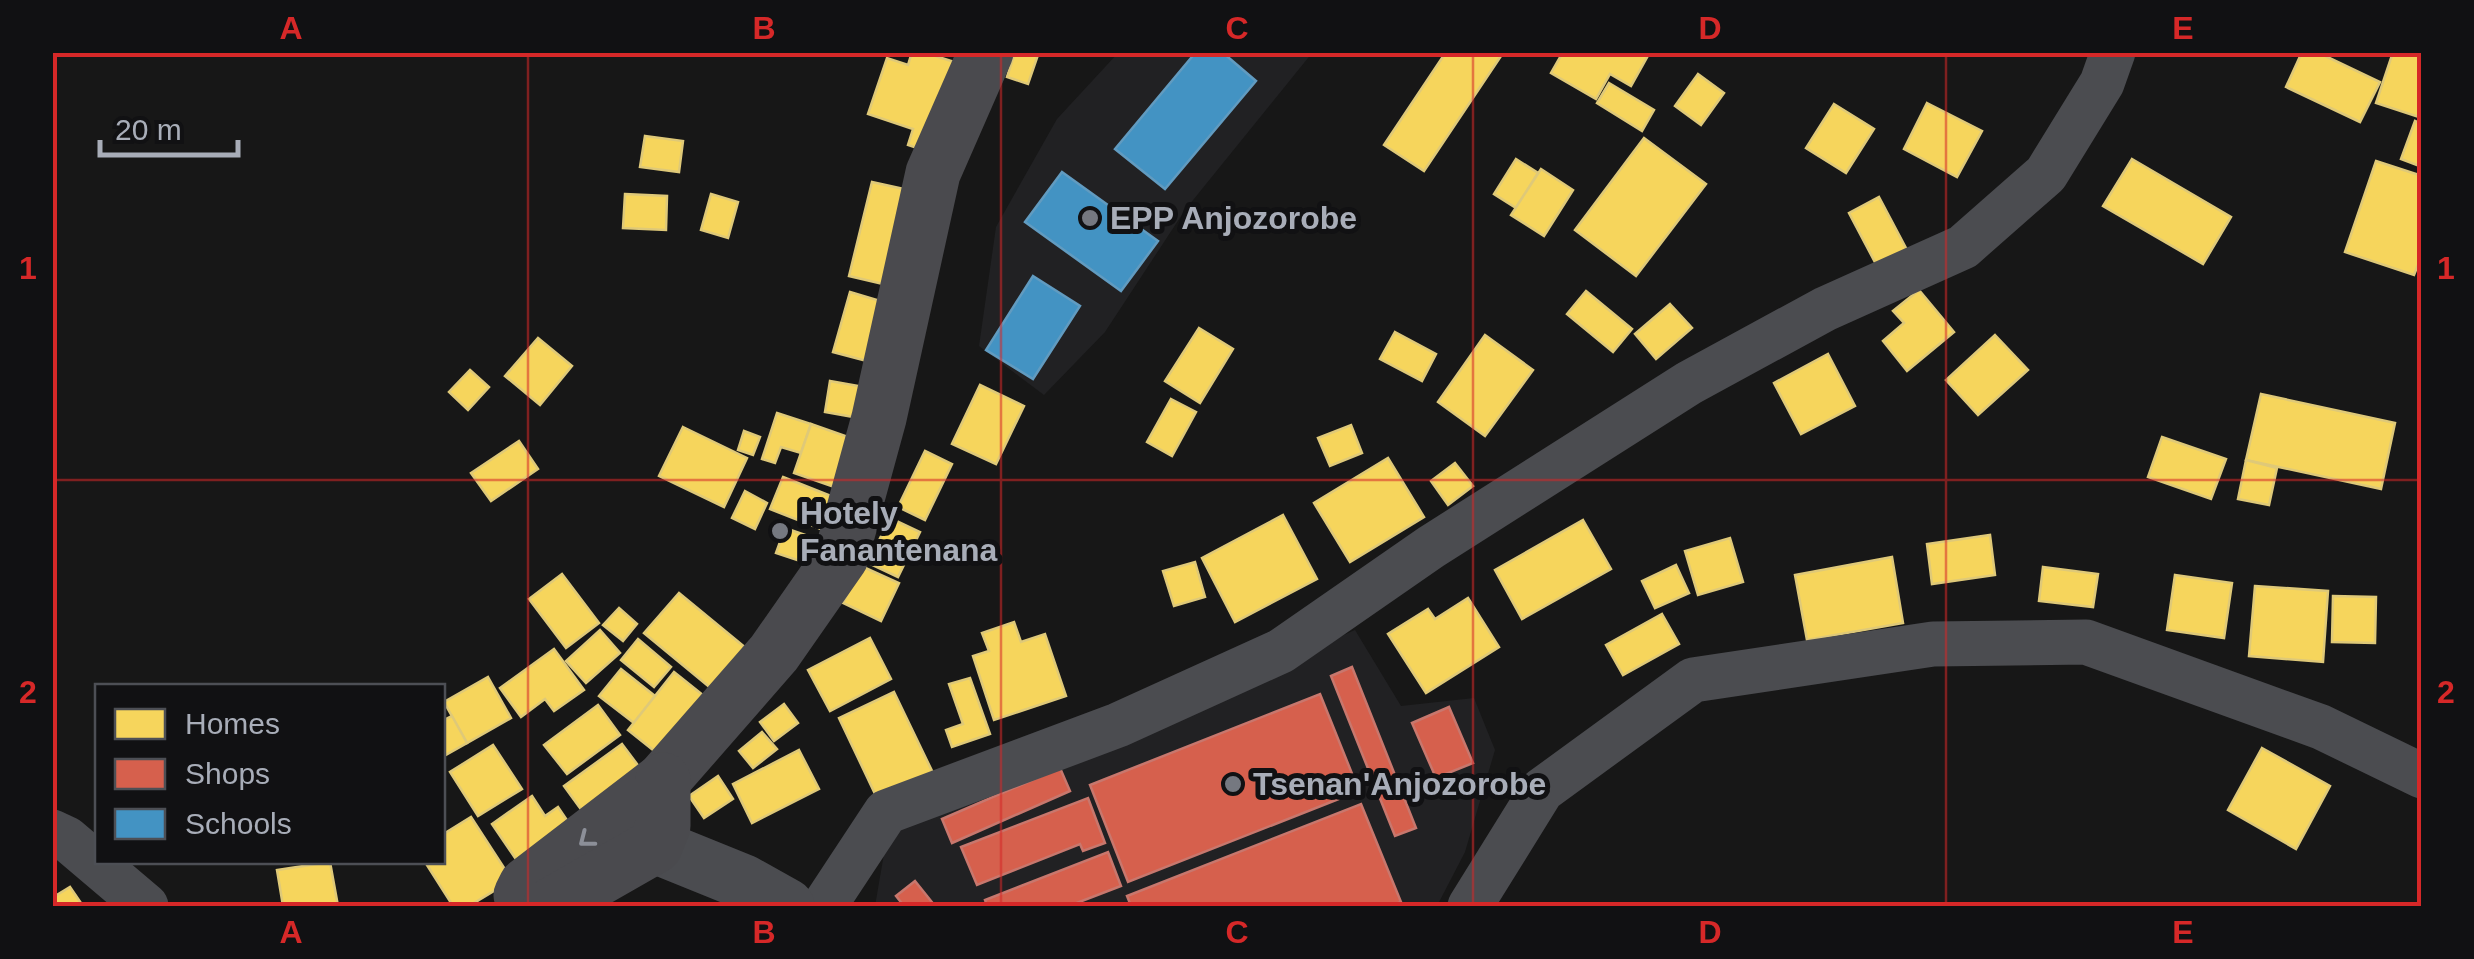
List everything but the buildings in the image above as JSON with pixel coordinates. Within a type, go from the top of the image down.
[{"type":"main road","points":[[528,906],[521,894],[526,885],[663,780],[774,652],[841,556],[879,418],[933,173],[986,52]]},
{"type":"main road","points":[[550,906],[654,846],[664,826],[663,780]]},
{"type":"street","points":[[824,906],[886,812],[1118,725],[1281,651],[1431,547],[1689,383],[1825,309],[1963,246],[2046,174],[2102,83],[2113,52]]},
{"type":"street","points":[[1470,906],[1542,790],[1693,680],[1933,644],[2086,642],[2322,728],[2422,776]]},
{"type":"street","points":[[52,832],[67,839],[95,863]]},
{"type":"street","points":[[654,846],[744,882],[787,906]]},
{"type":"street","points":[[96,864],[146,906]]},
{"type":"shaded area","name":"EPP Anjozorobe","points":[[1118,53],[1312,53],[1185,210],[1105,332],[1044,395],[979,346],[996,227],[1057,119]]},
{"type":"shaded area","name":"Tsenan'Anjozorobe","points":[[1355,630],[1401,706],[1474,698],[1495,750],[1465,852],[1437,906],[875,906],[890,819],[1156,719]]},
{"type":"place","name":"EPP Anjozorobe","points":[[1090,218]]},
{"type":"place","name":"Hotely Fanantenana","points":[[780,531]]},
{"type":"place","name":"Tsenan'Anjozorobe","points":[[1233,784]]}]
